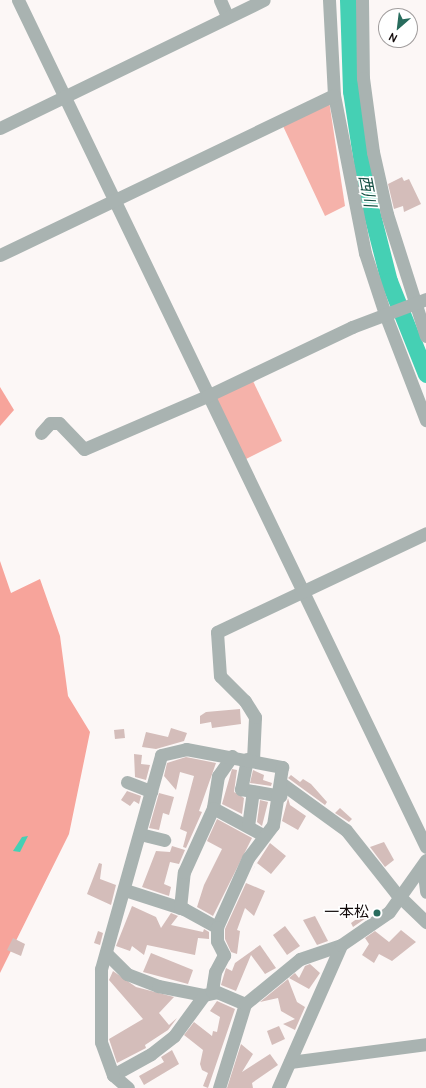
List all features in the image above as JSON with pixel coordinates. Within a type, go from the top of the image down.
[{"type":"street","points":[[18,0],[207,396],[426,847]]},
{"type":"street","points":[[220,0],[227,16]]},
{"type":"street","points":[[0,128],[227,16],[264,0]]},
{"type":"street","points":[[329,0],[334,95],[366,253],[384,314],[426,420]]},
{"type":"street","points":[[362,0],[363,78],[373,152],[387,214],[421,302],[426,336]]},
{"type":"street","points":[[0,255],[334,95]]},
{"type":"street","points":[[40,433],[50,423],[59,423],[84,449],[207,396],[384,314],[421,302]]},
{"type":"street","points":[[426,533],[217,632],[220,676],[245,701],[255,717],[250,759],[241,788],[254,791],[280,790],[346,830],[401,897],[426,922]]},
{"type":"street","points":[[113,1075],[151,1054],[174,1036],[208,994],[214,972],[224,955],[217,942],[217,927],[248,858],[273,825],[280,790],[282,767],[250,759],[186,749],[161,755],[125,890],[101,969],[102,1042],[113,1075],[128,1088]]},
{"type":"street","points":[[180,908],[184,872],[213,808],[218,776],[232,756]]},
{"type":"street","points":[[127,782],[152,791]]},
{"type":"street","points":[[248,826],[254,791]]},
{"type":"street","points":[[213,808],[264,835]]},
{"type":"street","points":[[140,834],[164,840]]},
{"type":"street","points":[[219,1088],[245,1004],[300,959],[341,945],[389,912],[424,863]]},
{"type":"street","points":[[424,863],[426,892]]},
{"type":"street","points":[[125,890],[180,908],[217,927]]},
{"type":"street","points":[[278,1088],[341,945]]},
{"type":"street","points":[[106,953],[127,974],[158,986],[208,994],[226,994],[245,1004]]},
{"type":"street","points":[[290,1062],[426,1044]]},
{"type":"shaded area","points":[[329,101],[345,206],[325,216],[283,126]]},
{"type":"shaded area","points":[[252,379],[282,441],[244,460],[214,398]]},
{"type":"shaded area","points":[[0,387],[14,410],[0,426]]},
{"type":"shaded area","points":[[0,561],[11,593],[40,579],[60,636],[68,696],[90,732],[69,834],[0,973]]},
{"type":"shaded area","points":[[28,836],[20,852],[13,851],[22,837]]},
{"type":"building","points":[[402,177],[404,181],[409,179],[421,204],[404,212],[403,206],[394,209],[388,184]]},
{"type":"building","points":[[240,709],[241,724],[212,728],[211,722],[200,724],[200,716],[206,712]]},
{"type":"building","points":[[171,728],[187,733],[184,741],[156,749],[142,747],[146,732],[168,737]]},
{"type":"building","points":[[124,729],[125,738],[115,739],[114,730]]},
{"type":"building","points":[[134,754],[142,755],[141,764],[150,765],[146,780],[135,777]]},
{"type":"building","points":[[186,757],[216,763],[199,811],[202,812],[186,848],[183,847],[187,832],[180,829],[194,776],[180,772],[176,790],[164,776],[167,763]]},
{"type":"building","points":[[232,769],[237,770],[234,792],[244,798],[242,814],[222,804]]},
{"type":"building","points":[[253,770],[264,775],[263,780],[272,783],[271,786],[250,783]]},
{"type":"building","points":[[291,775],[300,782],[303,779],[311,784],[327,802],[325,805],[288,778]]},
{"type":"building","points":[[127,791],[141,796],[139,804],[134,801],[130,806],[121,800]]},
{"type":"building","points":[[159,793],[174,797],[169,815],[163,813],[159,830],[149,828]]},
{"type":"building","points":[[288,798],[290,805],[306,816],[298,830],[282,821]]},
{"type":"building","points":[[260,800],[268,802],[262,826],[257,822]]},
{"type":"building","points":[[340,808],[352,819],[349,822],[335,813]]},
{"type":"building","points":[[217,819],[252,838],[213,916],[197,907],[204,885],[222,849],[207,841]]},
{"type":"building","points":[[384,842],[394,860],[385,867],[370,847]]},
{"type":"building","points":[[270,843],[286,856],[271,874],[257,863]]},
{"type":"building","points":[[172,846],[185,850],[179,864],[170,862],[164,884],[171,887],[169,896],[142,887],[156,851],[170,852]]},
{"type":"building","points":[[99,863],[102,864],[100,879],[116,885],[111,905],[87,894]]},
{"type":"building","points":[[246,883],[265,891],[254,916],[245,908],[237,930],[240,931],[237,954],[231,952],[225,939],[225,929]]},
{"type":"building","points":[[132,906],[156,917],[161,928],[171,913],[178,916],[171,925],[203,932],[204,929],[209,932],[209,939],[198,938],[195,955],[147,945],[144,955],[132,946],[130,951],[116,946]]},
{"type":"building","points":[[355,908],[366,918],[353,927],[351,923],[358,918]]},
{"type":"building","points":[[315,916],[328,941],[317,945],[303,920]]},
{"type":"building","points":[[285,926],[300,946],[287,955],[273,935]]},
{"type":"building","points":[[401,930],[416,942],[392,961],[379,954],[374,963],[362,955],[369,944],[365,938],[375,931],[389,942]]},
{"type":"building","points":[[98,931],[103,933],[100,945],[94,943]]},
{"type":"building","points":[[13,938],[25,944],[21,956],[7,950]]},
{"type":"building","points":[[260,945],[276,968],[265,974],[251,955],[236,991],[221,985],[226,968],[232,971],[235,963]]},
{"type":"building","points":[[151,953],[193,970],[188,984],[143,972]]},
{"type":"building","points":[[310,964],[320,973],[309,989],[289,978],[295,973],[299,978],[305,966]]},
{"type":"building","points":[[113,971],[136,987],[174,997],[159,1013],[169,1025],[177,1018],[168,1030],[145,1045],[146,1048],[117,1063],[109,1039],[143,1019],[109,980]]},
{"type":"building","points":[[288,979],[297,1002],[305,1007],[295,1030],[283,1024],[295,1019],[281,1011],[278,998],[260,1002]]},
{"type":"building","points":[[217,1001],[235,1009],[208,1088],[203,1086],[208,1073],[202,1070],[200,1064],[203,1050],[184,1035],[194,1022],[212,1036],[213,1031],[217,1032],[220,1017],[210,1011]]},
{"type":"building","points":[[279,1026],[285,1039],[272,1045],[267,1031]]},
{"type":"building","points":[[241,1044],[253,1054],[242,1072],[270,1054],[278,1065],[252,1083],[253,1088],[227,1088]]},
{"type":"building","points":[[172,1050],[179,1064],[144,1085],[139,1076],[164,1062],[161,1057]]},
{"type":"waterway","name":"西川","points":[[348,0],[351,91],[367,195],[389,281],[426,374]]},
{"type":"place","name":"一本松","points":[[377,913]]}]
